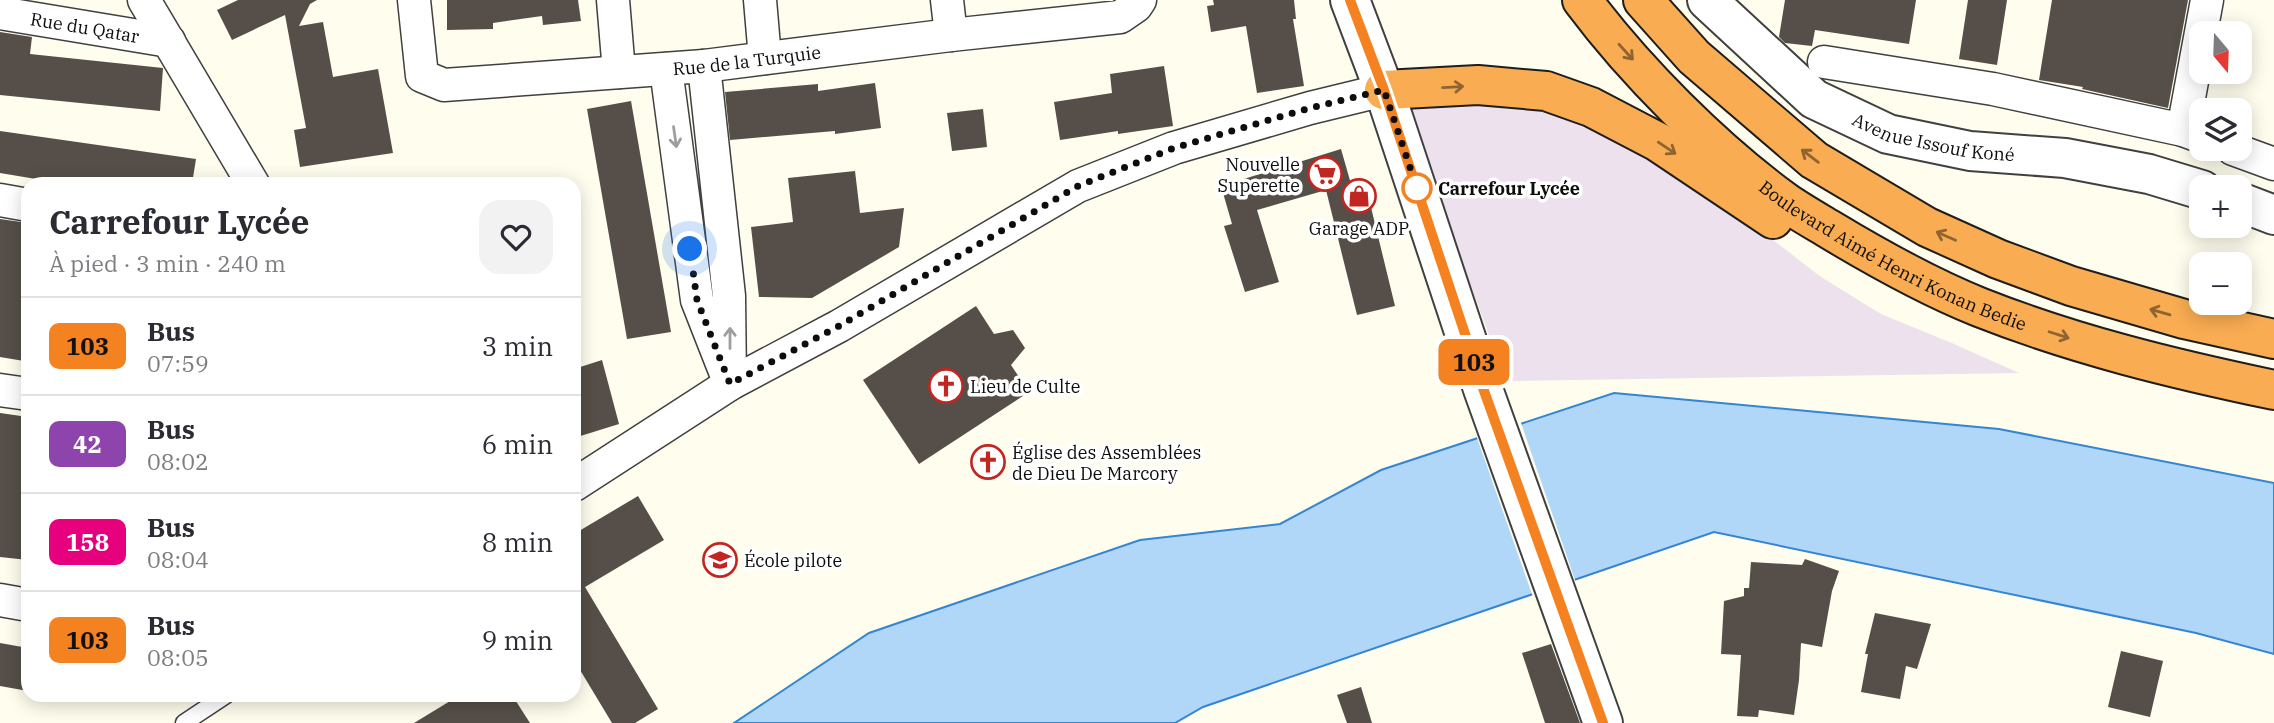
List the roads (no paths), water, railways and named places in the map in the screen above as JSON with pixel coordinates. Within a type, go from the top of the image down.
[{"type":"highway","name":"Boulevard Aimé Henri Konan Bedie","points":[[1582,0],[1658,88],[1721,149],[1785,201],[1841,236],[1916,278],[1978,306],[2055,334],[2171,368],[2274,390]]},
{"type":"highway","name":"Boulevard Aimé Henri Konan Bedie","points":[[1643,0],[1694,57],[1814,160],[1927,228],[1998,259],[2071,286],[2184,319],[2274,339]]},
{"type":"highway","points":[[1384,90],[1478,85],[1546,91],[1591,107],[1658,142],[1789,230],[1841,236]]},
{"type":"street","points":[[144,0],[249,177]]},
{"type":"street","name":"Rue de la Turquie","points":[[414,0],[422,76],[444,85],[704,66],[1120,17],[1140,0]]},
{"type":"street","points":[[613,0],[619,72]]},
{"type":"street","points":[[760,0],[765,58]]},
{"type":"street","points":[[947,0],[951,35]]},
{"type":"street","points":[[1350,0],[1384,90],[1483,388],[1603,723]]},
{"type":"street","name":"Avenue Issouf Koné","points":[[1707,0],[1814,99],[1888,134],[1970,151],[2065,158],[2149,174],[2189,186]]},
{"type":"street","points":[[2196,98],[2207,0]]},
{"type":"street","name":"Rue du Qatar","points":[[0,13],[169,41]]},
{"type":"street","points":[[1824,62],[1993,89],[2189,132]]},
{"type":"street","points":[[704,66],[729,296],[730,384]]},
{"type":"street","points":[[666,69],[697,300],[730,384]]},
{"type":"street","points":[[581,480],[730,384],[839,326],[1078,186],[1174,148],[1310,108],[1384,90]]},
{"type":"street","points":[[2252,156],[2274,164]]},
{"type":"street","points":[[0,200],[21,204]]},
{"type":"street","points":[[2252,207],[2274,215]]},
{"type":"street","points":[[0,390],[21,393]]},
{"type":"street","points":[[0,600],[21,603]]},
{"type":"lane","points":[[184,723],[216,702]]},
{"type":"water","points":[[1614,393],[1999,429],[2274,483],[2274,654],[2196,633],[1714,532],[1203,707],[1175,723],[734,723],[869,633],[1140,540],[1280,524],[1381,470]]},
{"type":"place","name":"Nouvelle Superette","points":[[1325,174]]},
{"type":"place","name":"Carrefour Lycée","points":[[1417,188]]},
{"type":"place","name":"Garage ADP","points":[[1359,196]]},
{"type":"place","name":"Lieu de Culte","points":[[946,386]]},
{"type":"place","name":"Église des Assemblées de Dieu De Marcory","points":[[988,462]]},
{"type":"place","name":"École pilote","points":[[720,560]]}]
